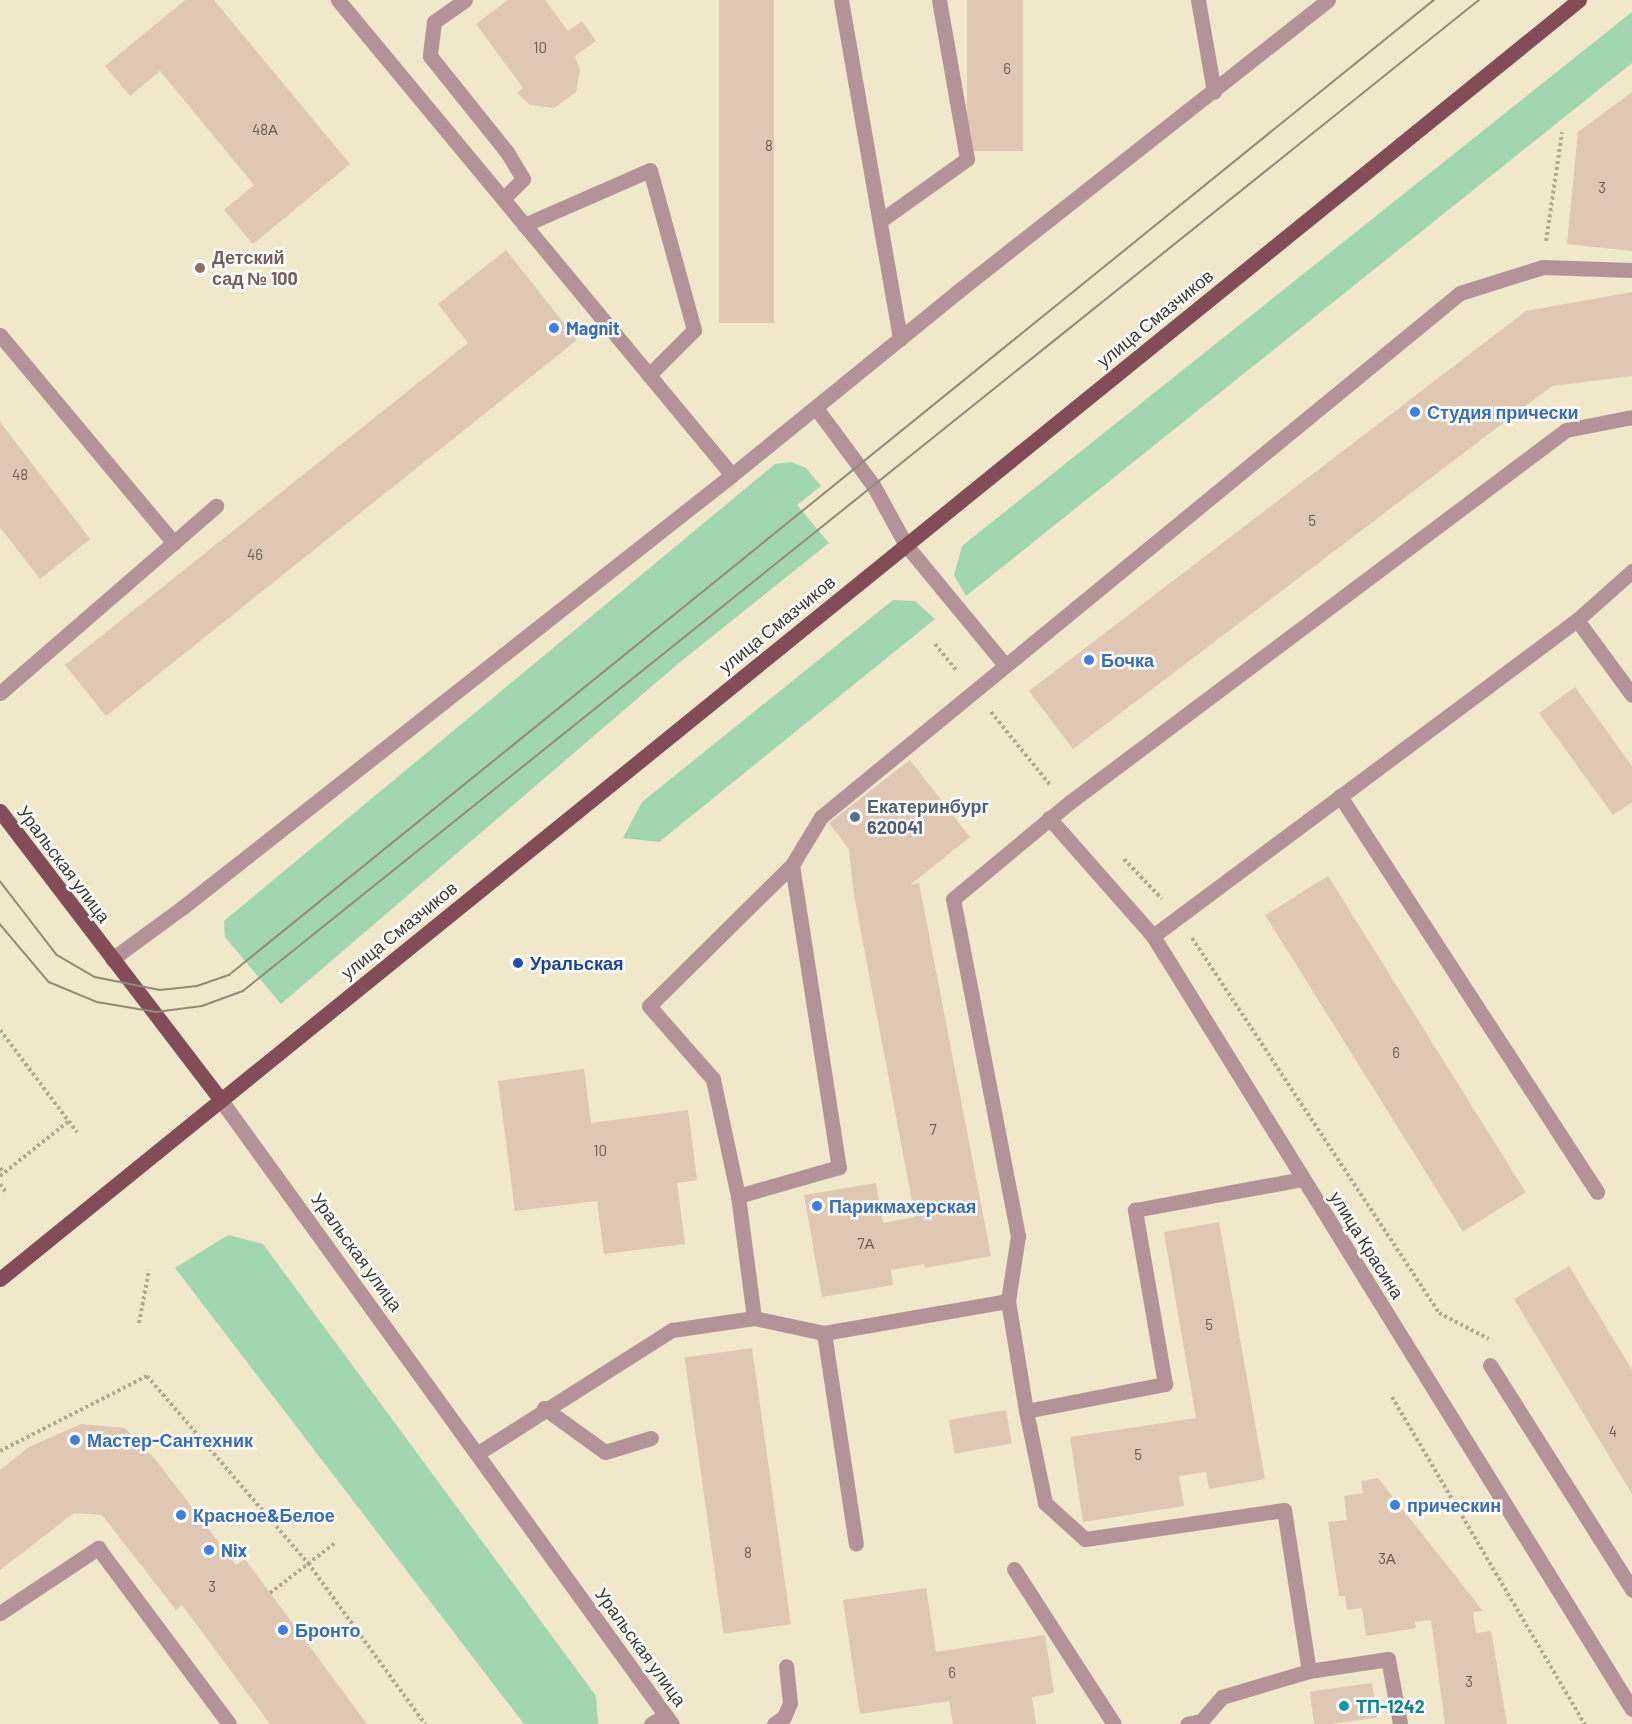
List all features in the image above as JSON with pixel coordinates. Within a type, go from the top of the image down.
[{"type":"main road","name":"улица Смазчиков","points":[[0,1279],[1579,0]]},
{"type":"main road","name":"Уральская улица","points":[[0,811],[220,1099]]},
{"type":"street","points":[[338,0],[732,475]]},
{"type":"street","points":[[465,0],[434,22],[430,56],[507,152],[523,179],[503,199]]},
{"type":"street","points":[[841,0],[900,339]]},
{"type":"street","points":[[880,221],[967,159],[939,0]]},
{"type":"street","points":[[1198,0],[1214,92]]},
{"type":"street","points":[[112,959],[183,907],[732,475],[1328,0]]},
{"type":"street","points":[[524,225],[650,170],[694,330],[649,375]]},
{"type":"street","points":[[754,1318],[738,1196],[713,1079],[648,1006],[792,865],[821,817],[1004,664],[1460,294],[1543,267],[1632,270]]},
{"type":"street","points":[[0,335],[174,543]]},
{"type":"street","points":[[816,408],[873,485],[906,545],[1004,664]]},
{"type":"street","points":[[1309,1671],[1284,1510],[1084,1539],[1045,1503],[1026,1411],[1008,1301],[1018,1236],[952,899],[1049,818],[1566,430],[1632,417]]},
{"type":"street","points":[[0,693],[216,506]]},
{"type":"street","points":[[1153,936],[1577,620],[1632,571]]},
{"type":"street","points":[[1577,620],[1632,695]]},
{"type":"street","points":[[1340,796],[1597,1192]]},
{"type":"street","name":"улица Красина","points":[[1049,818],[1153,936],[1632,1709]]},
{"type":"street","points":[[738,1196],[839,1167],[792,865]]},
{"type":"street","name":"Уральская улица","points":[[220,1099],[669,1720]]},
{"type":"street","points":[[1026,1411],[1165,1384],[1135,1210],[1303,1179]]},
{"type":"street","points":[[478,1453],[544,1408],[672,1330],[754,1318],[824,1333],[1008,1301]]},
{"type":"street","points":[[824,1333],[856,1545]]},
{"type":"street","points":[[1490,1365],[1632,1590]]},
{"type":"street","points":[[544,1408],[605,1452],[651,1438]]},
{"type":"street","points":[[0,1613],[98,1548],[229,1724]]},
{"type":"street","points":[[1014,1569],[1114,1724]]},
{"type":"street","points":[[1197,1723],[1222,1697],[1309,1671],[1388,1659],[1400,1724]]},
{"type":"street","points":[[774,1724],[784,1718],[790,1703],[786,1666]]},
{"type":"street","points":[[651,1724],[669,1720]]},
{"type":"path","points":[[1545,250],[1562,132]]},
{"type":"path","points":[[935,644],[1051,786],[1070,802]]},
{"type":"path","points":[[1116,851],[1179,917],[1439,1313],[1496,1342]]},
{"type":"path","points":[[0,1030],[77,1132]]},
{"type":"path","points":[[0,1168],[2,1174],[69,1121]]},
{"type":"path","points":[[0,1184],[5,1191]]},
{"type":"path","points":[[139,1323],[149,1270]]},
{"type":"path","points":[[0,1451],[147,1376],[308,1563],[425,1724]]},
{"type":"path","points":[[1392,1397],[1585,1724]]},
{"type":"path","points":[[270,1593],[335,1543]]},
{"type":"green space","points":[[1632,12],[1632,63],[966,596],[954,575],[962,546]]},
{"type":"green space","points":[[791,462],[806,468],[821,486],[797,505],[829,543],[679,663],[281,1004],[225,937],[224,921],[775,464]]},
{"type":"green space","points":[[893,600],[915,601],[935,619],[659,842],[623,838],[642,802]]},
{"type":"green space","points":[[228,1235],[263,1244],[596,1696],[598,1724],[524,1724],[175,1268]]},
{"type":"building","points":[[185,0],[214,0],[350,164],[253,244],[224,210],[254,185],[160,71],[130,96],[105,66]]},
{"type":"building","points":[[508,0],[545,0],[568,31],[582,21],[596,41],[575,56],[580,70],[576,92],[554,108],[530,105],[517,93],[523,88],[476,24]]},
{"type":"building","points":[[719,0],[774,0],[774,323],[719,323]]},
{"type":"building","points":[[967,0],[1023,0],[1023,151],[967,151]]},
{"type":"building","points":[[1632,92],[1632,251],[1567,244],[1578,132]]},
{"type":"building","points":[[506,250],[577,340],[106,716],[65,665],[468,343],[438,304]]},
{"type":"building","points":[[1632,292],[1632,376],[1552,386],[1073,749],[1029,691],[1526,311]]},
{"type":"building","points":[[0,422],[90,539],[40,579],[0,527]]},
{"type":"building","points":[[1575,687],[1632,766],[1632,802],[1613,815],[1539,713]]},
{"type":"building","points":[[910,760],[970,837],[910,885],[919,883],[991,1256],[925,1268],[924,1264],[891,1270],[893,1285],[822,1297],[804,1195],[876,1183],[883,1223],[915,1217],[854,895],[849,849],[829,823]]},
{"type":"building","points":[[1328,876],[1526,1192],[1463,1232],[1265,915]]},
{"type":"building","points":[[584,1069],[591,1123],[688,1110],[697,1180],[677,1183],[685,1244],[604,1254],[597,1201],[515,1211],[498,1081]]},
{"type":"building","points":[[1219,1222],[1265,1479],[1209,1489],[1206,1472],[1179,1476],[1184,1506],[1083,1522],[1070,1437],[1196,1418],[1164,1232]]},
{"type":"building","points":[[1569,1266],[1632,1370],[1632,1494],[1514,1299]]},
{"type":"building","points":[[752,1348],[791,1624],[723,1634],[685,1357]]},
{"type":"building","points":[[1006,1410],[1012,1443],[955,1454],[949,1420]]},
{"type":"building","points":[[81,1424],[125,1428],[155,1459],[236,1565],[245,1559],[367,1724],[270,1724],[182,1605],[176,1610],[102,1515],[74,1513],[0,1570],[0,1470],[29,1447]]},
{"type":"building","points":[[1378,1478],[1483,1611],[1473,1612],[1476,1633],[1491,1631],[1507,1724],[1445,1724],[1431,1620],[1415,1622],[1416,1628],[1366,1636],[1362,1608],[1347,1610],[1345,1596],[1339,1596],[1328,1522],[1347,1520],[1344,1496],[1363,1493],[1361,1481]]},
{"type":"building","points":[[926,1588],[936,1652],[1045,1635],[1054,1693],[1032,1697],[1036,1724],[953,1724],[949,1701],[860,1714],[843,1600]]},
{"type":"building","name":"ТП-1242","points":[[1372,1683],[1377,1718],[1314,1724],[1310,1692]]},
{"type":"tram line","points":[[0,881],[57,955],[95,977],[160,990],[197,986],[229,975],[1434,0]]},
{"type":"tram line","points":[[0,924],[49,982],[97,1002],[156,1012],[202,1006],[243,991],[1479,0]]},
{"type":"place","name":"Детский сад № 100","points":[[200,268]]},
{"type":"place","name":"Magnit","points":[[554,328]]},
{"type":"place","name":"Студия прически","points":[[1415,412]]},
{"type":"place","name":"Бочка","points":[[1089,660]]},
{"type":"place","name":"Екатеринбург 620041","points":[[855,817]]},
{"type":"place","name":"Уральская","points":[[518,963]]},
{"type":"place","name":"Парикмахерская","points":[[817,1206]]},
{"type":"place","name":"Мастер-Сантехник","points":[[75,1440]]},
{"type":"place","name":"прическин","points":[[1395,1505]]},
{"type":"place","name":"Красное&Белое","points":[[181,1515]]},
{"type":"place","name":"Nix","points":[[209,1550]]},
{"type":"place","name":"Бронто","points":[[283,1630]]},
{"type":"place","name":"ТП-1242","points":[[1344,1706]]}]
